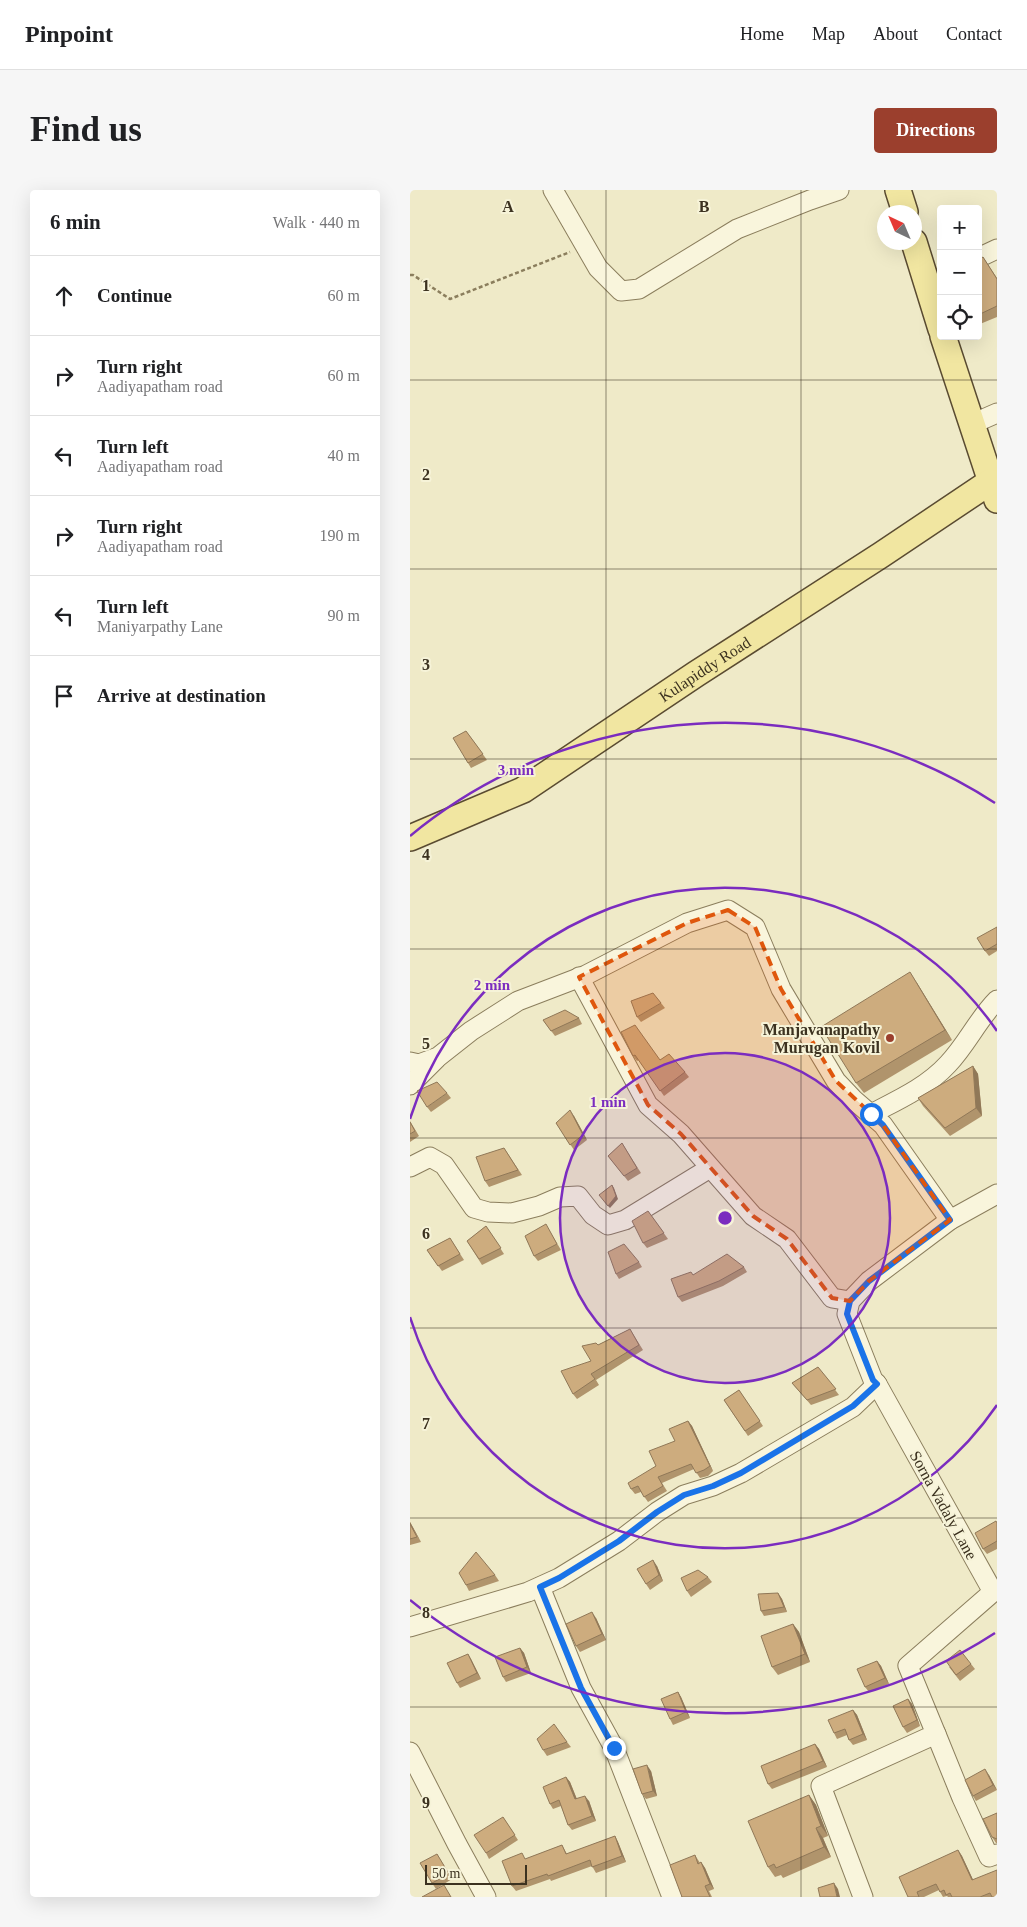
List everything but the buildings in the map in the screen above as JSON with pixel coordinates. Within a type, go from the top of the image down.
[{"type":"main road","points":[[899,190],[903,205]]},
{"type":"main road","points":[[918,250],[933,278],[937,304]]},
{"type":"main road","points":[[944,340],[993,491]]},
{"type":"main road","name":"Kulapiddy Road","points":[[410,838],[523,790],[696,674],[881,555],[993,491]]},
{"type":"street","points":[[553,190],[598,268],[621,291],[639,289],[737,229],[807,195],[839,190]]},
{"type":"street","points":[[982,256],[997,250]]},
{"type":"street","points":[[972,424],[997,413]]},
{"type":"street","points":[[410,1085],[438,1057],[471,1032],[518,1001],[579,977],[687,924],[728,910],[755,927],[781,989],[836,1081],[854,1100],[883,1125],[950,1220]]},
{"type":"street","points":[[579,977],[648,1105],[680,1134],[752,1216],[787,1239],[832,1298],[850,1301]]},
{"type":"street","points":[[871,1114],[913,1092],[947,1065],[971,1037],[988,1010],[997,1000]]},
{"type":"street","points":[[410,1062],[419,1064],[438,1057]]},
{"type":"street","points":[[410,1167],[430,1157],[444,1165],[474,1208],[488,1212],[512,1213],[539,1206],[560,1197],[578,1196],[593,1215],[608,1225],[625,1220],[710,1168]]},
{"type":"street","points":[[410,1627],[528,1592],[559,1578],[619,1541],[657,1512],[684,1495],[713,1486],[741,1473],[853,1406],[877,1384],[873,1380],[847,1314],[850,1301],[869,1281],[950,1220],[997,1194]]},
{"type":"street","name":"Sorna Vadaly Lane","points":[[877,1384],[993,1592],[908,1666],[936,1734]]},
{"type":"street","points":[[540,1587],[581,1688],[614,1748],[672,1897]]},
{"type":"street","points":[[863,1897],[821,1786],[936,1734],[989,1858],[997,1854]]},
{"type":"street","points":[[410,1752],[460,1851],[486,1897]]},
{"type":"path","points":[[410,275],[413,275],[450,299],[585,246]]},
{"type":"highlighted area","points":[[728,910],[755,927],[781,989],[836,1081],[883,1125],[950,1220],[869,1281],[850,1301],[832,1298],[787,1239],[753,1216],[681,1134],[648,1105],[579,977],[687,923]]},
{"type":"place","name":"Manjavanapathy Murugan Kovil","points":[[890,1038]]},
{"type":"route","points":[[614,1748],[581,1688],[540,1587],[559,1578],[619,1541],[657,1512],[684,1495],[713,1486],[741,1473],[853,1406],[877,1384],[873,1380],[847,1314],[850,1301],[869,1281],[950,1220],[883,1125],[871,1114]]}]
